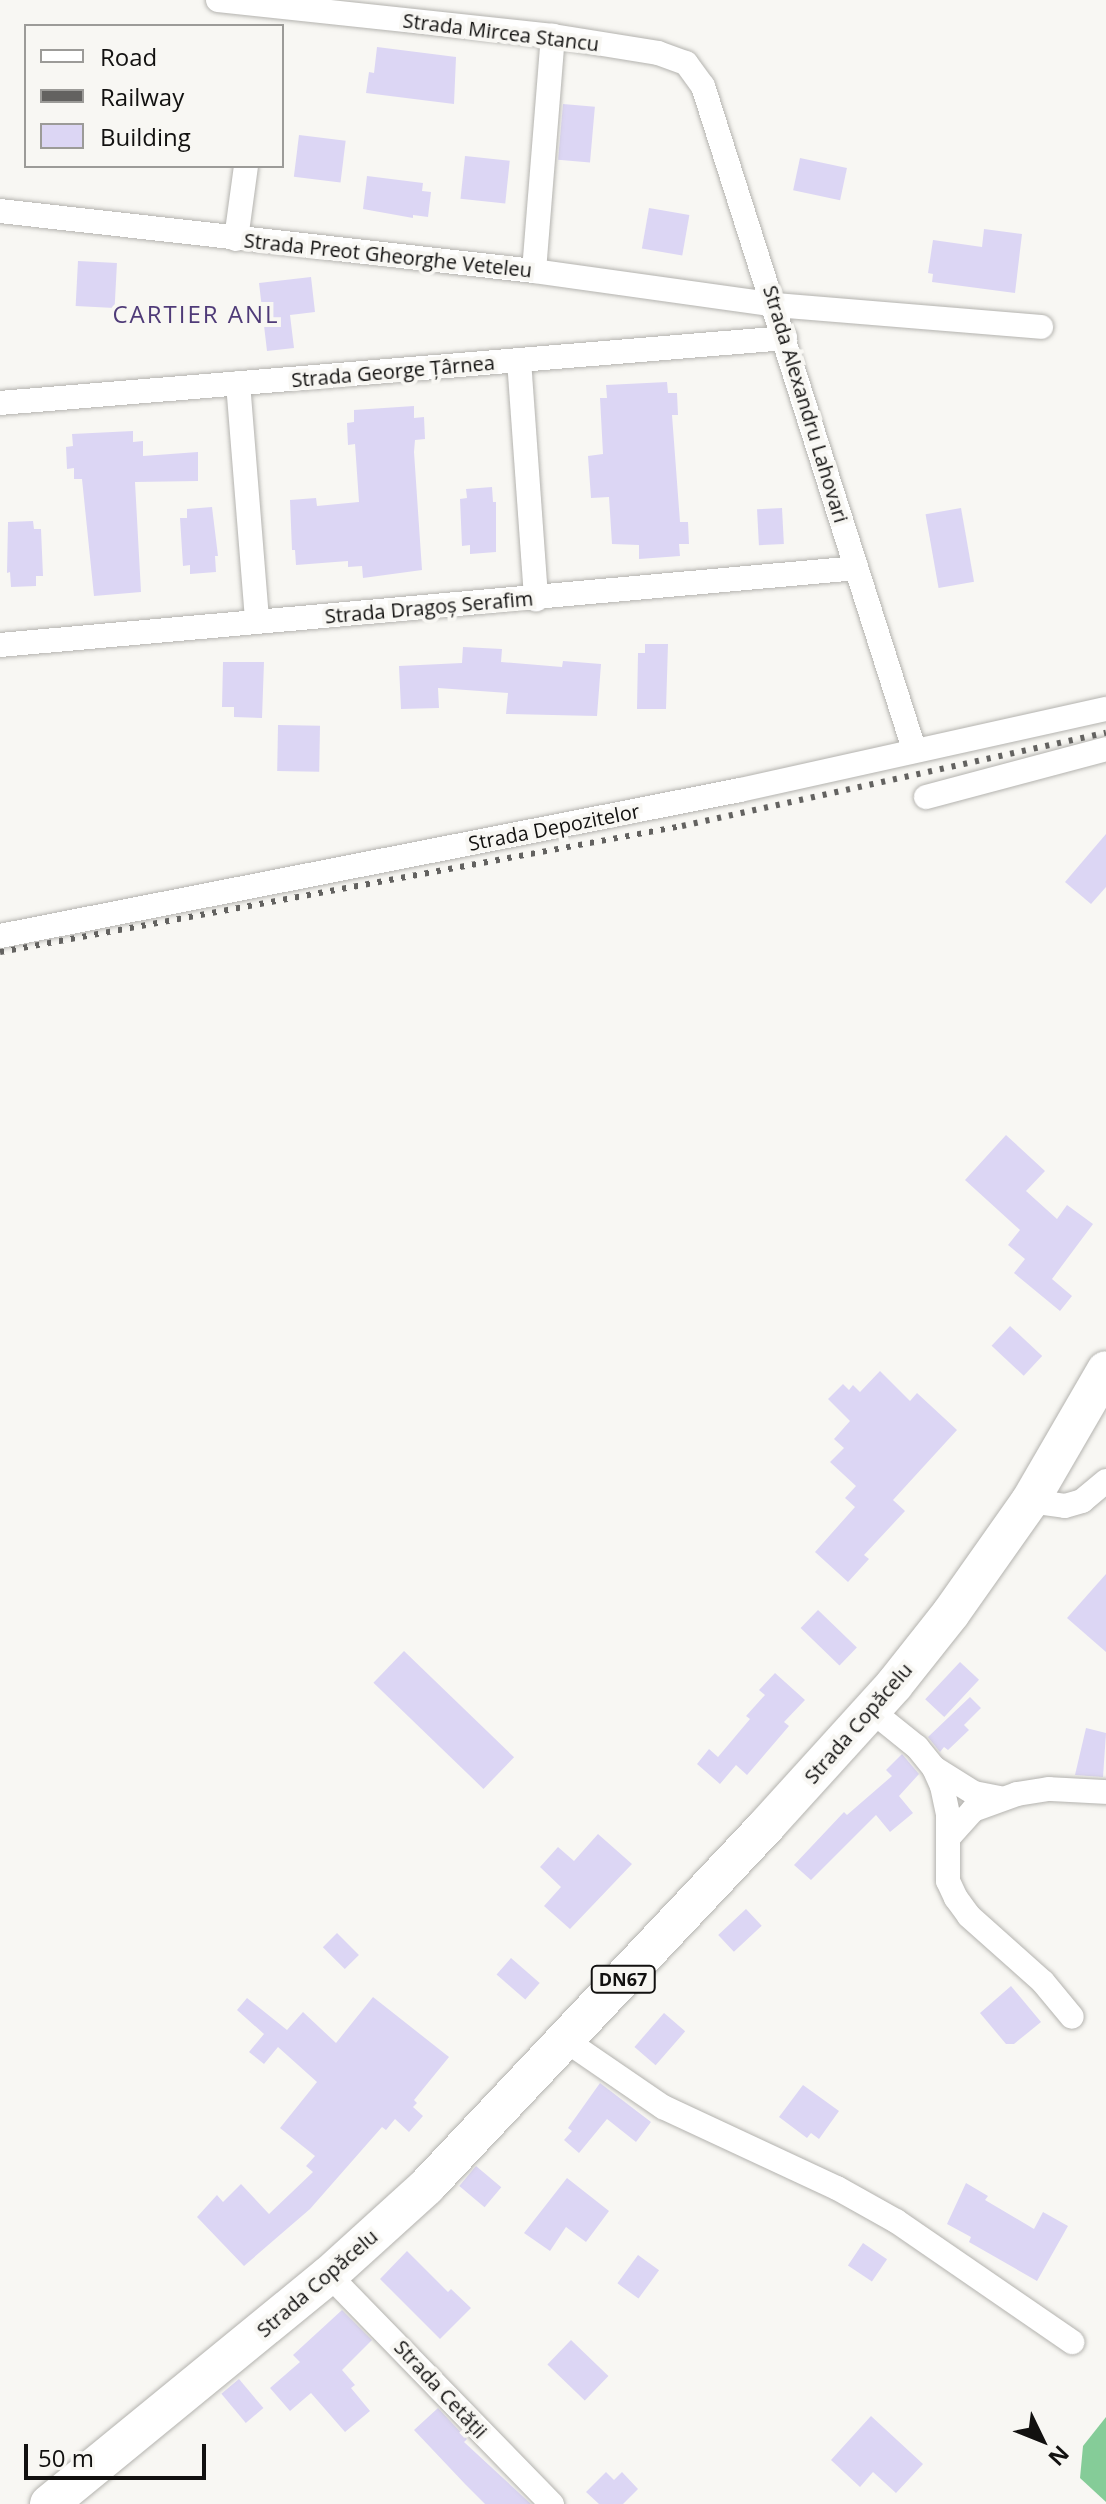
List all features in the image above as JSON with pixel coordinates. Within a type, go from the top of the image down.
[{"type":"main road","name":"Strada Copăcelu","points":[[49,2504],[329,2275],[427,2186],[872,1711],[960,1601],[1030,1501],[1106,1370]]},
{"type":"street","name":"Strada Mircea Stancu","points":[[218,0],[267,16],[553,36],[658,53],[686,63]]},
{"type":"street","points":[[534,271],[553,36]]},
{"type":"street","name":"Strada Alexandru Lahovari","points":[[686,63],[703,86],[914,749]]},
{"type":"street","points":[[236,239],[246,168]]},
{"type":"street","name":"Strada Preot Gheorghe Veteleu","points":[[0,211],[534,271],[775,305],[1041,327]]},
{"type":"street","name":"Strada George Țârnea","points":[[0,403],[785,338]]},
{"type":"street","points":[[519,360],[536,599]]},
{"type":"street","points":[[238,383],[257,621]]},
{"type":"street","name":"Strada Dragoș Serafim","points":[[0,645],[857,568]]},
{"type":"street","name":"Strada Depozitelor","points":[[0,936],[740,790],[914,749],[1106,709]]},
{"type":"street","points":[[926,797],[1106,749]]},
{"type":"street","points":[[1030,1501],[1065,1506],[1082,1501],[1106,1481]]},
{"type":"street","points":[[872,1711],[917,1747],[934,1768],[942,1786],[948,1838],[948,1881],[956,1898],[969,1916],[1043,1982],[1072,2017]]},
{"type":"street","points":[[934,1768],[974,1793],[1003,1798]]},
{"type":"street","points":[[948,1838],[973,1810],[1003,1798],[1049,1789],[1106,1792]]},
{"type":"street","points":[[565,2040],[663,2107],[837,2188],[896,2221],[1072,2342]]},
{"type":"street","name":"Strada Cetății","points":[[329,2275],[552,2504]]},
{"type":"green space","points":[[1106,2417],[1106,2502],[1080,2478],[1083,2446]]},
{"type":"building","points":[[377,47],[456,57],[454,104],[366,93],[369,72],[374,73]]},
{"type":"building","points":[[563,104],[595,107],[590,163],[558,160]]},
{"type":"building","points":[[299,135],[346,141],[341,182],[294,177]]},
{"type":"building","points":[[465,156],[510,161],[505,203],[461,199]]},
{"type":"building","points":[[800,158],[847,168],[840,200],[793,190]]},
{"type":"building","points":[[367,176],[423,183],[422,191],[431,192],[428,217],[413,215],[413,218],[363,209]]},
{"type":"building","points":[[649,208],[689,215],[682,255],[642,248]]},
{"type":"building","points":[[984,229],[1022,234],[1015,293],[932,282],[933,274],[928,273],[933,240],[982,247]]},
{"type":"building","points":[[78,261],[117,263],[115,308],[76,306]]},
{"type":"building","points":[[311,277],[315,312],[290,315],[294,348],[267,351],[259,283]]},
{"type":"building","points":[[667,382],[668,393],[677,393],[678,415],[672,415],[680,522],[688,522],[689,544],[679,544],[680,556],[639,559],[639,545],[612,544],[609,497],[591,498],[588,456],[603,454],[600,398],[607,398],[606,385]]},
{"type":"building","points":[[414,406],[414,418],[424,417],[425,439],[415,440],[414,452],[422,570],[363,578],[362,566],[348,567],[348,561],[296,565],[295,550],[292,550],[290,500],[316,498],[317,506],[359,502],[355,444],[348,445],[347,423],[354,422],[354,410]]},
{"type":"building","points":[[133,431],[133,442],[143,441],[143,456],[198,452],[198,481],[135,482],[141,592],[94,596],[82,479],[74,479],[74,468],[67,469],[66,447],[73,446],[72,434]]},
{"type":"building","points":[[492,487],[493,502],[496,502],[496,552],[470,554],[470,545],[462,546],[460,499],[467,498],[466,489]]},
{"type":"building","points":[[212,507],[218,556],[215,556],[216,572],[190,574],[190,565],[183,566],[180,518],[187,518],[187,509]]},
{"type":"building","points":[[782,508],[784,544],[759,545],[757,509]]},
{"type":"building","points":[[961,508],[974,582],[939,588],[926,514]]},
{"type":"building","points":[[33,521],[34,529],[41,529],[43,576],[36,576],[36,586],[11,587],[10,572],[7,573],[8,522]]},
{"type":"building","points":[[645,644],[668,644],[666,709],[637,709],[638,653],[645,653]]},
{"type":"building","points":[[463,647],[502,649],[501,662],[562,667],[563,661],[601,664],[597,716],[506,714],[508,693],[438,688],[439,708],[401,709],[399,666],[462,663]]},
{"type":"building","points":[[223,662],[264,662],[262,718],[234,717],[234,707],[222,707]]},
{"type":"building","points":[[278,725],[320,726],[319,772],[277,771]]},
{"type":"building","points":[[1106,834],[1106,887],[1091,904],[1065,882]]},
{"type":"building","points":[[1006,1135],[1045,1171],[1026,1191],[1057,1219],[1067,1205],[1093,1224],[1052,1279],[1072,1296],[1060,1311],[1014,1273],[1025,1259],[1008,1245],[1020,1230],[965,1180]]},
{"type":"building","points":[[1010,1326],[1042,1356],[1024,1376],[992,1346]]},
{"type":"building","points":[[880,1371],[910,1401],[917,1393],[957,1430],[893,1500],[905,1511],[864,1555],[869,1559],[848,1582],[815,1552],[855,1507],[845,1498],[856,1486],[830,1462],[844,1448],[834,1439],[850,1421],[828,1399],[843,1384],[849,1390],[853,1385],[860,1392]]},
{"type":"building","points":[[1106,1574],[1106,1652],[1067,1618]]},
{"type":"building","points":[[818,1610],[857,1648],[839,1665],[801,1628]]},
{"type":"building","points":[[404,1651],[514,1757],[483,1789],[373,1683]]},
{"type":"building","points":[[960,1662],[979,1680],[944,1717],[925,1699]]},
{"type":"building","points":[[775,1673],[805,1700],[784,1722],[789,1726],[747,1775],[736,1765],[720,1784],[697,1764],[709,1749],[718,1757],[750,1719],[746,1716],[765,1695],[759,1690]]},
{"type":"building","points":[[970,1697],[981,1708],[964,1725],[969,1730],[948,1750],[944,1747],[940,1752],[928,1737]]},
{"type":"building","points":[[1086,1728],[1106,1733],[1103,1777],[1075,1775]]},
{"type":"building","points":[[902,1754],[919,1774],[899,1796],[913,1813],[890,1832],[876,1815],[811,1880],[794,1865],[844,1812],[847,1815],[892,1776],[886,1770]]},
{"type":"building","points":[[598,1834],[632,1864],[570,1929],[544,1906],[561,1887],[540,1867],[558,1847],[574,1861]]},
{"type":"building","points":[[746,1909],[762,1926],[734,1952],[718,1935]]},
{"type":"building","points":[[337,1933],[359,1955],[345,1969],[323,1947]]},
{"type":"building","points":[[511,1958],[540,1983],[525,2000],[497,1975]]},
{"type":"building","points":[[1011,1986],[1041,2022],[1014,2044],[1006,2044],[980,2013]]},
{"type":"building","points":[[373,1997],[449,2057],[414,2100],[417,2103],[413,2107],[423,2116],[409,2132],[395,2119],[386,2130],[382,2127],[310,2209],[244,2266],[197,2217],[217,2195],[223,2202],[241,2184],[269,2214],[313,2172],[306,2166],[315,2156],[280,2128],[317,2082],[278,2047],[264,2064],[249,2052],[264,2034],[237,2010],[247,1998],[287,2030],[303,2012],[336,2043]]},
{"type":"building","points":[[664,2013],[685,2031],[656,2065],[634,2047]]},
{"type":"building","points":[[600,2083],[651,2122],[636,2142],[607,2119],[579,2153],[564,2140],[572,2131],[568,2128]]},
{"type":"building","points":[[803,2085],[839,2111],[819,2139],[811,2133],[807,2138],[779,2117]]},
{"type":"building","points":[[476,2166],[501,2187],[485,2207],[459,2186]]},
{"type":"building","points":[[567,2178],[609,2211],[586,2242],[566,2227],[550,2251],[524,2233]]},
{"type":"building","points":[[966,2183],[988,2196],[985,2200],[1034,2229],[1043,2212],[1068,2226],[1037,2281],[969,2242],[971,2237],[947,2224]]},
{"type":"building","points":[[863,2243],[887,2259],[872,2282],[848,2265]]},
{"type":"building","points":[[407,2251],[448,2292],[451,2289],[471,2308],[440,2339],[380,2279]]},
{"type":"building","points":[[638,2255],[659,2270],[638,2299],[617,2283]]},
{"type":"building","points":[[342,2310],[372,2340],[342,2370],[355,2385],[351,2388],[370,2411],[345,2432],[311,2393],[290,2411],[270,2388],[300,2362],[293,2355]]},
{"type":"building","points":[[571,2340],[608,2376],[585,2401],[547,2364]]},
{"type":"building","points":[[239,2379],[263,2408],[246,2423],[221,2394]]},
{"type":"building","points":[[438,2408],[467,2439],[464,2442],[531,2504],[485,2504],[465,2484],[414,2430]]},
{"type":"building","points":[[871,2416],[923,2464],[896,2493],[873,2472],[860,2487],[831,2460]]},
{"type":"building","points":[[606,2472],[614,2480],[622,2472],[638,2489],[623,2504],[599,2504],[586,2492]]},
{"type":"railway","points":[[0,952],[682,826],[1106,733]]},
{"type":"district","name":"CARTIER ANL","points":[[196,314]]}]
